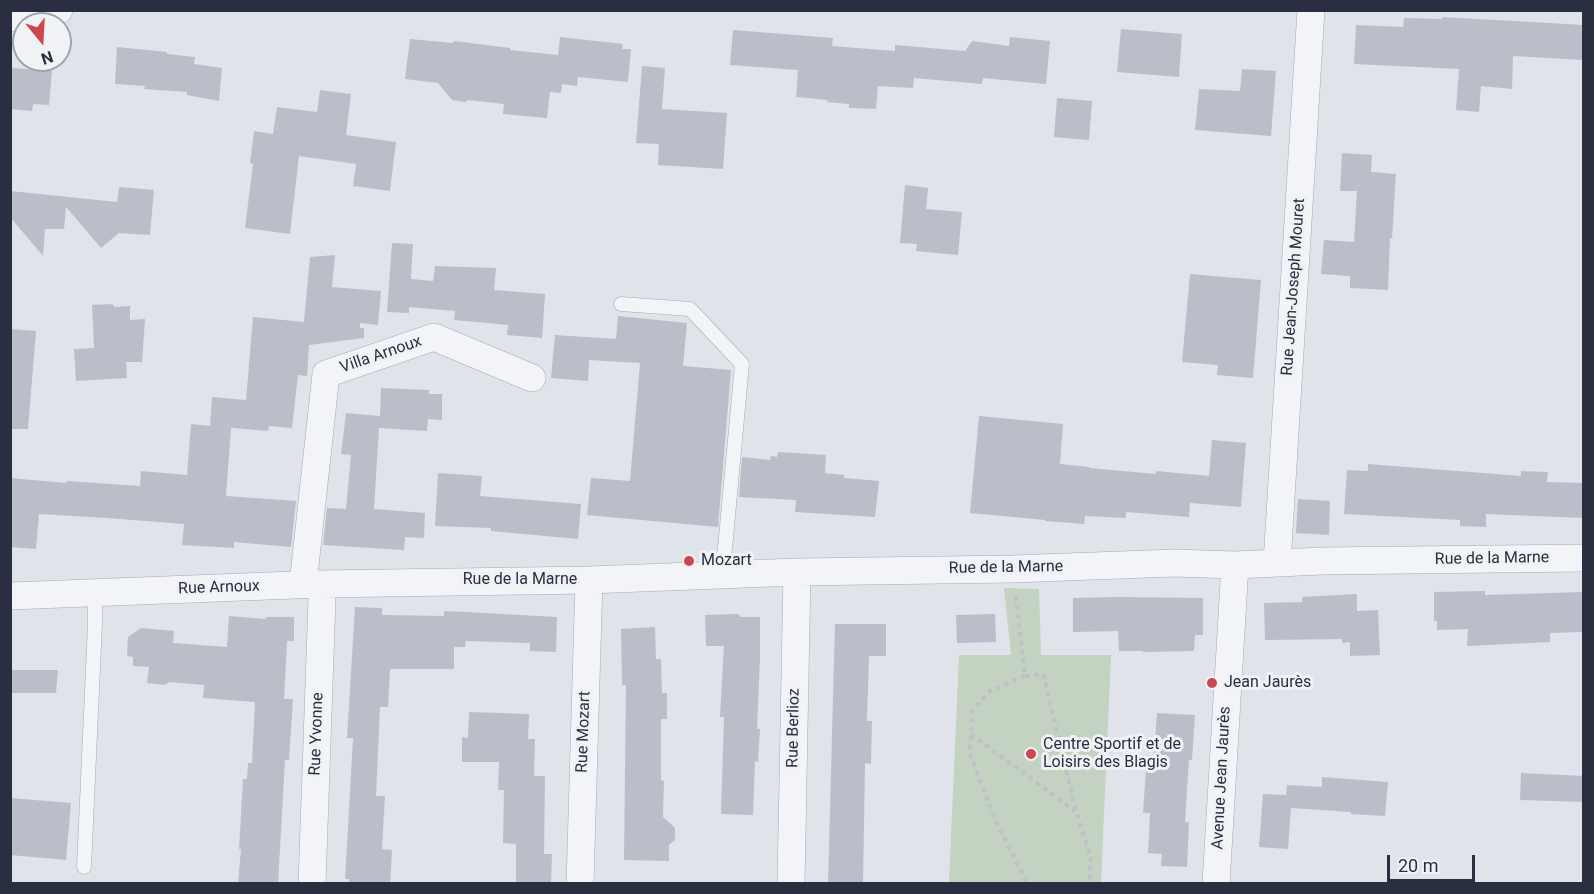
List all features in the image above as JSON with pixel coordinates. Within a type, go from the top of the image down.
[{"type":"street","points":[[10,18],[59,10]]},
{"type":"street","name":"Rue Jean-Joseph Mouret","points":[[1277,563],[1311,10]]},
{"type":"street","name":"Villa Arnoux","points":[[312,584],[326,374],[434,337],[531,378]]},
{"type":"street","name":"Rue de la Marne","points":[[428,581],[589,580],[797,572],[1012,569],[1174,563],[1235,565],[1322,561],[1584,558]]},
{"type":"street","name":"Avenue Jean Jaurès","points":[[1216,884],[1235,565]]},
{"type":"street","name":"Rue Berlioz","points":[[791,884],[797,572]]},
{"type":"street","name":"Rue Mozart","points":[[579,884],[589,580]]},
{"type":"street","name":"Rue Arnoux","points":[[10,596],[428,581]]},
{"type":"street","name":"Rue Yvonne","points":[[312,584],[322,611],[312,884]]},
{"type":"lane","points":[[621,304],[690,309],[742,364],[720,575]]},
{"type":"lane","points":[[84,867],[95,592]]},
{"type":"path","points":[[1012,569],[1025,676]]},
{"type":"path","points":[[1029,884],[995,819],[970,754],[972,711],[990,691],[1025,676],[1043,674],[1076,811],[1091,858],[1089,884]]},
{"type":"path","points":[[971,734],[1076,811]]},
{"type":"green space","name":"Centre Sportif et de Loisirs des Blagis","points":[[1004,588],[1039,589],[1041,655],[1111,655],[1101,883],[949,883],[959,655],[1011,655]]},
{"type":"building","points":[[1442,17],[1584,25],[1584,60],[1513,56],[1512,89],[1481,86],[1479,112],[1456,110],[1459,69],[1354,64],[1356,25],[1403,27],[1404,18],[1442,19]]},
{"type":"building","points":[[1121,29],[1182,34],[1179,77],[1117,72]]},
{"type":"building","points":[[733,30],[833,38],[832,46],[895,51],[895,45],[965,51],[972,41],[1009,46],[1010,37],[1050,41],[1046,84],[983,78],[982,84],[914,78],[913,88],[878,86],[876,109],[849,108],[849,104],[796,97],[798,70],[730,65]]},
{"type":"building","points":[[560,37],[623,44],[622,49],[631,49],[628,82],[578,77],[577,86],[562,84],[561,93],[550,92],[547,118],[503,114],[504,104],[452,100],[438,83],[405,79],[410,39],[453,43],[454,41],[558,55]]},
{"type":"building","points":[[117,47],[195,57],[194,64],[222,68],[219,101],[187,95],[187,92],[115,84]]},
{"type":"building","points":[[642,66],[665,68],[662,109],[727,113],[723,169],[658,165],[659,144],[636,143]]},
{"type":"building","points":[[12,68],[12,72],[52,72],[49,105],[33,104],[32,111],[10,109]]},
{"type":"building","points":[[1242,69],[1276,71],[1271,136],[1195,130],[1199,89],[1240,91]]},
{"type":"building","points":[[320,90],[351,94],[346,135],[396,142],[390,191],[353,186],[356,164],[299,156],[290,234],[245,228],[253,164],[250,163],[254,131],[273,134],[277,107],[317,112]]},
{"type":"building","points":[[1057,98],[1092,101],[1089,140],[1054,137]]},
{"type":"building","points":[[1342,153],[1372,155],[1371,172],[1396,174],[1388,290],[1350,288],[1350,276],[1321,274],[1324,240],[1354,242],[1357,191],[1340,191]]},
{"type":"building","points":[[905,185],[928,188],[926,209],[962,212],[958,255],[916,251],[917,244],[900,243]]},
{"type":"building","points":[[119,187],[154,190],[150,235],[119,233],[101,248],[66,207],[64,229],[45,229],[43,256],[10,217],[10,191],[117,202]]},
{"type":"building","points":[[392,243],[413,244],[411,279],[433,281],[435,266],[496,268],[494,290],[545,294],[542,338],[507,335],[508,325],[454,320],[455,311],[409,307],[409,313],[387,312]]},
{"type":"building","points":[[335,255],[332,287],[381,291],[378,325],[360,323],[360,328],[364,328],[364,338],[309,345],[307,376],[298,375],[292,428],[269,426],[268,431],[210,426],[212,397],[246,400],[253,317],[304,322],[310,257]]},
{"type":"building","points":[[1190,274],[1261,280],[1253,378],[1217,375],[1218,365],[1182,362]]},
{"type":"building","points":[[112,304],[115,307],[130,306],[130,320],[145,319],[142,362],[126,362],[127,378],[76,381],[74,349],[94,348],[92,305]]},
{"type":"building","points":[[618,316],[687,323],[683,366],[731,370],[718,527],[587,515],[591,478],[630,481],[640,363],[589,360],[588,381],[551,378],[555,335],[616,339]]},
{"type":"building","points":[[10,329],[36,331],[28,429],[10,429]]},
{"type":"building","points":[[381,388],[429,390],[429,394],[442,394],[442,420],[428,419],[427,431],[379,428],[374,509],[425,513],[424,538],[405,537],[404,550],[323,545],[327,508],[346,509],[351,455],[341,454],[346,413],[380,416]]},
{"type":"building","points":[[979,416],[1063,424],[1060,464],[1089,468],[1209,476],[1212,440],[1246,443],[1241,507],[1190,503],[1189,517],[1126,512],[1126,518],[1085,516],[1084,524],[970,513]]},
{"type":"building","points":[[191,424],[231,428],[226,496],[296,501],[291,547],[234,542],[234,548],[182,545],[184,524],[39,514],[36,549],[10,547],[10,478],[140,486],[141,471],[187,475]]},
{"type":"building","points":[[778,452],[826,455],[825,473],[844,475],[844,478],[879,481],[875,517],[795,512],[796,500],[739,497],[742,457],[770,460],[771,456],[777,457]]},
{"type":"building","points":[[1368,464],[1521,476],[1521,471],[1548,472],[1547,482],[1584,483],[1584,518],[1486,514],[1486,527],[1460,526],[1460,520],[1344,514],[1347,470],[1368,471]]},
{"type":"building","points":[[438,473],[482,476],[480,496],[581,504],[578,539],[491,531],[491,528],[435,526]]},
{"type":"building","points":[[1298,499],[1330,501],[1329,535],[1296,533]]},
{"type":"building","points":[[1485,591],[1485,595],[1584,592],[1584,632],[1550,633],[1550,642],[1467,646],[1468,629],[1437,630],[1437,621],[1434,621],[1434,592]]},
{"type":"building","points":[[1357,594],[1357,611],[1378,610],[1380,655],[1350,656],[1350,642],[1342,643],[1342,639],[1265,640],[1264,603],[1302,602],[1302,597]]},
{"type":"building","points":[[1073,598],[1203,598],[1203,635],[1195,635],[1194,651],[1119,651],[1118,631],[1073,632]]},
{"type":"building","points":[[355,607],[382,608],[382,615],[444,616],[444,611],[557,617],[556,652],[530,651],[530,643],[466,641],[465,647],[454,647],[454,669],[390,669],[388,707],[380,707],[376,796],[385,796],[382,849],[392,850],[390,884],[349,884],[349,879],[345,879],[353,738],[347,738]]},
{"type":"building","points":[[738,614],[741,617],[760,617],[757,729],[760,729],[758,762],[755,761],[753,815],[721,814],[724,717],[720,717],[724,646],[706,646],[705,615]]},
{"type":"building","points":[[995,614],[996,642],[957,643],[956,615]]},
{"type":"building","points":[[229,616],[266,619],[266,617],[294,617],[294,641],[287,641],[284,699],[293,699],[289,760],[285,760],[278,884],[238,884],[243,779],[247,779],[248,763],[252,763],[255,702],[203,698],[204,685],[147,683],[149,667],[133,666],[133,657],[127,656],[128,637],[141,628],[174,631],[173,643],[227,647]]},
{"type":"building","points":[[835,624],[886,624],[886,656],[869,656],[867,721],[872,721],[871,764],[865,763],[863,884],[828,884]]},
{"type":"building","points":[[655,627],[656,659],[661,659],[662,693],[667,693],[667,719],[661,719],[663,817],[675,828],[675,840],[669,845],[669,861],[624,860],[626,685],[622,685],[621,629]]},
{"type":"building","points":[[10,670],[58,670],[56,693],[10,693]]},
{"type":"building","points":[[469,712],[529,714],[528,739],[535,739],[534,776],[545,776],[544,854],[552,854],[551,884],[516,884],[516,844],[503,843],[504,790],[498,790],[499,762],[462,762],[462,737],[468,738]]},
{"type":"building","points":[[1157,713],[1195,715],[1185,822],[1189,822],[1187,867],[1161,866],[1162,854],[1148,853],[1150,813],[1143,813],[1147,755],[1154,755]]},
{"type":"building","points":[[1521,773],[1584,776],[1584,802],[1520,800]]},
{"type":"building","points":[[1322,777],[1388,782],[1385,816],[1291,808],[1288,849],[1259,847],[1263,794],[1286,795],[1287,785],[1322,787]]},
{"type":"building","points":[[10,798],[71,803],[66,860],[10,855]]},
{"type":"place","name":"Mozart","points":[[689,561]]},
{"type":"place","name":"Jean Jaurès","points":[[1212,683]]},
{"type":"place","name":"Centre Sportif et de Loisirs des Blagis","points":[[1031,754]]}]
